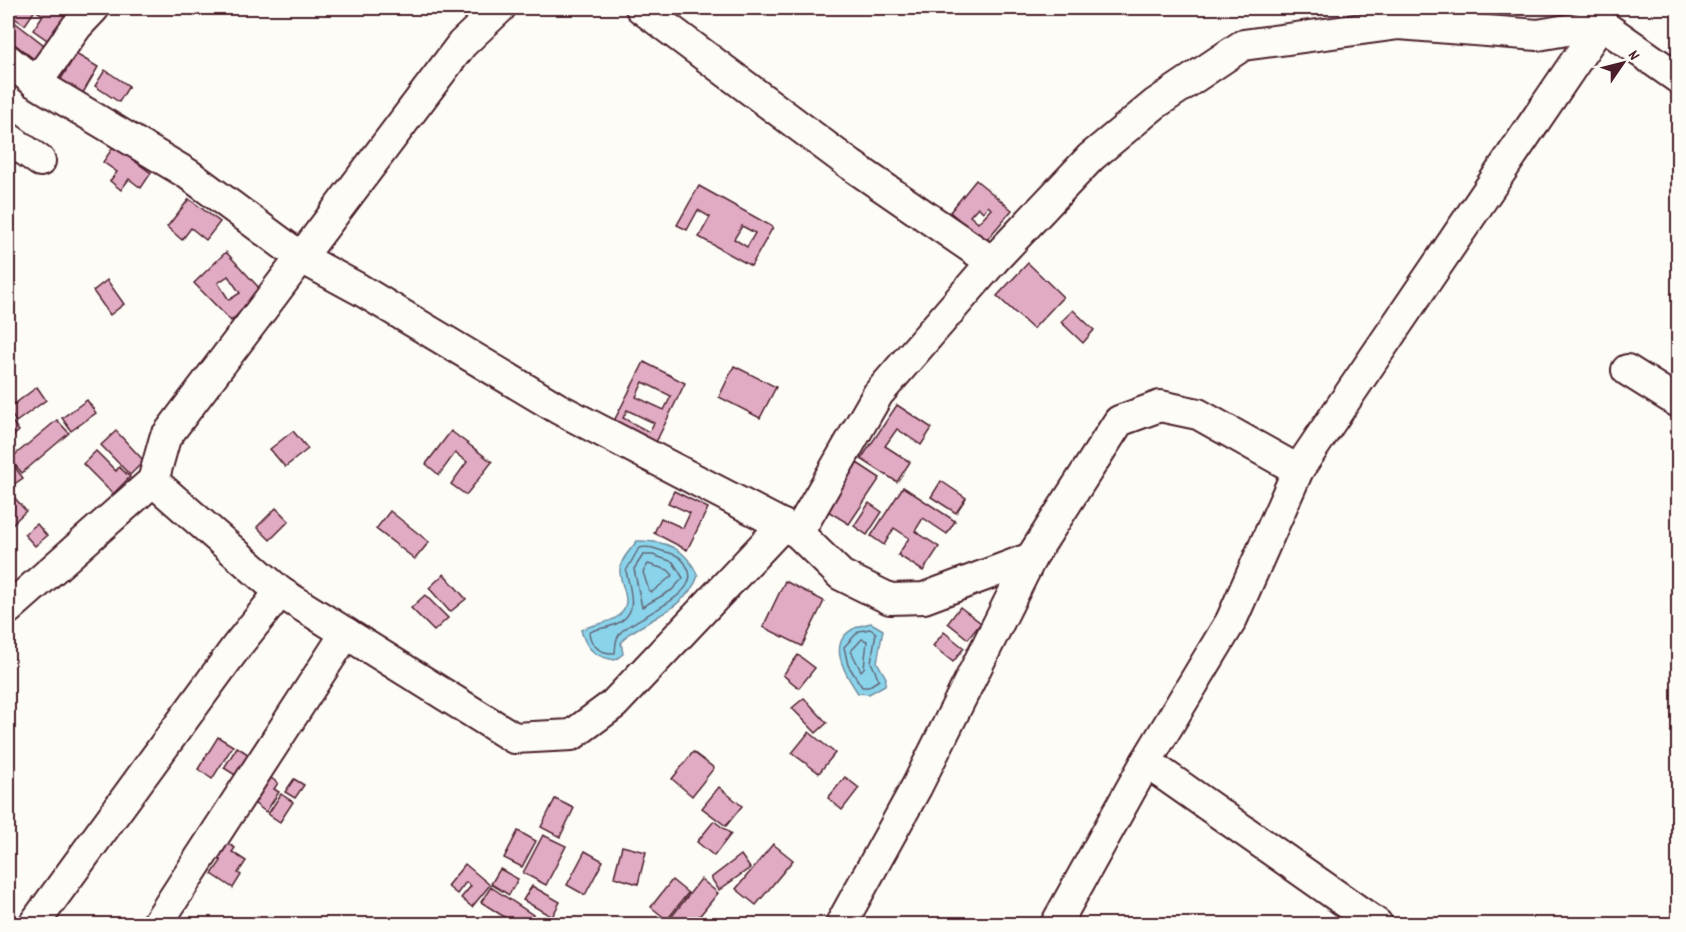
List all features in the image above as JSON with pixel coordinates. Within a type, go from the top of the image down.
[{"type":"street","points":[[36,83],[77,26],[94,8]]},
{"type":"street","points":[[8,609],[153,481],[165,438],[462,44],[500,8]]},
{"type":"street","points":[[641,8],[851,165],[992,261]]},
{"type":"street","points":[[153,481],[280,592],[514,738],[572,735],[614,704],[791,529],[878,394],[992,261],[1091,157],[1155,104],[1243,45],[1399,24],[1538,35],[1593,16]]},
{"type":"street","points":[[1593,16],[1678,78]]},
{"type":"street","points":[[1056,924],[1146,762],[1231,621],[1298,470],[1593,16]]},
{"type":"street","points":[[8,60],[36,83],[188,174],[302,258],[359,289],[559,409],[791,529],[841,575],[890,599],[924,598],[1031,558]]},
{"type":"street","points":[[8,138],[40,160]]},
{"type":"street","points":[[1627,370],[1678,402]]},
{"type":"street","points":[[842,924],[917,786],[1031,558],[1119,421],[1160,406],[1198,414],[1298,470]]},
{"type":"street","points":[[34,924],[230,656],[280,592]]},
{"type":"street","points":[[158,924],[346,633]]},
{"type":"street","points":[[1146,762],[1377,924]]},
{"type":"water","points":[[637,541],[666,544],[681,552],[698,576],[686,595],[677,603],[627,635],[621,643],[623,654],[615,660],[608,659],[592,651],[581,630],[613,619],[623,611],[626,600],[620,569],[622,562]]},
{"type":"water","points":[[871,623],[883,630],[877,662],[886,678],[885,685],[869,694],[858,693],[845,671],[839,650],[846,634],[856,627]]},
{"type":"building","points":[[15,8],[61,8],[69,13],[50,42],[33,30],[43,15],[35,10],[25,25],[10,15]]},
{"type":"building","points":[[8,17],[44,45],[34,59],[8,39]]},
{"type":"building","points":[[76,54],[98,67],[80,98],[58,84]]},
{"type":"building","points":[[105,70],[129,86],[119,102],[95,86]]},
{"type":"building","points":[[114,146],[151,173],[141,188],[129,179],[121,190],[110,181],[117,172],[103,162]]},
{"type":"building","points":[[976,180],[1012,210],[985,242],[950,212]],"holes":[[[988,206],[991,209],[978,223],[970,216],[978,207],[983,212]]]},
{"type":"building","points":[[699,186],[773,227],[751,266],[699,237],[710,217],[698,210],[687,230],[677,225]],"holes":[[[742,226],[755,233],[747,247],[734,239]]]},
{"type":"building","points":[[189,199],[220,222],[206,240],[191,228],[182,240],[167,227]]},
{"type":"building","points":[[226,252],[262,291],[231,321],[194,283]],"holes":[[[228,276],[240,293],[229,300],[218,283]]]},
{"type":"building","points":[[1028,263],[1063,297],[1033,329],[997,296]]},
{"type":"building","points":[[107,280],[124,304],[110,315],[93,291]]},
{"type":"building","points":[[1073,310],[1094,330],[1083,343],[1061,322]]},
{"type":"building","points":[[644,362],[685,383],[655,444],[613,423]],"holes":[[[643,382],[671,396],[664,410],[636,397]],[[627,410],[654,423],[649,432],[623,418]]]},
{"type":"building","points":[[734,366],[776,387],[760,418],[719,397]]},
{"type":"building","points":[[37,387],[46,400],[16,422],[8,409]]},
{"type":"building","points":[[87,400],[96,413],[71,431],[62,418]]},
{"type":"building","points":[[897,405],[932,428],[921,445],[897,429],[885,446],[910,462],[897,482],[861,459]]},
{"type":"building","points":[[8,416],[19,431],[8,441]]},
{"type":"building","points":[[57,420],[69,433],[22,473],[10,459]]},
{"type":"building","points":[[116,431],[144,461],[130,475],[101,445]]},
{"type":"building","points":[[293,431],[308,449],[285,467],[270,449]]},
{"type":"building","points":[[451,431],[492,462],[466,495],[451,484],[467,462],[455,453],[439,475],[426,464]]},
{"type":"building","points":[[96,451],[116,471],[119,467],[130,477],[113,494],[83,464]]},
{"type":"building","points":[[8,458],[23,478],[10,487],[8,483]]},
{"type":"building","points":[[857,463],[880,478],[849,524],[826,510]]},
{"type":"building","points":[[941,481],[966,498],[956,513],[931,497]]},
{"type":"building","points":[[903,487],[955,521],[947,534],[923,518],[915,531],[939,547],[923,571],[898,555],[909,538],[894,528],[884,545],[871,536]]},
{"type":"building","points":[[8,490],[26,511],[9,527],[8,525]]},
{"type":"building","points":[[674,491],[708,508],[687,550],[654,533],[661,518],[683,528],[690,513],[668,503]]},
{"type":"building","points":[[869,503],[882,512],[867,535],[854,526]]},
{"type":"building","points":[[276,508],[289,521],[270,540],[257,527]]},
{"type":"building","points":[[390,511],[429,542],[415,559],[376,529]]},
{"type":"building","points":[[37,524],[47,536],[35,546],[24,534]]},
{"type":"building","points":[[444,574],[466,599],[450,612],[429,588]]},
{"type":"building","points":[[785,581],[824,601],[802,646],[763,627]]},
{"type":"building","points":[[425,595],[448,618],[434,631],[411,608]]},
{"type":"building","points":[[960,607],[981,623],[968,639],[948,623]]},
{"type":"building","points":[[944,632],[964,648],[953,662],[933,646]]},
{"type":"building","points":[[798,655],[815,668],[799,688],[783,675]]},
{"type":"building","points":[[804,698],[827,723],[816,733],[792,708]]},
{"type":"building","points":[[809,732],[835,753],[819,773],[792,753]]},
{"type":"building","points":[[218,737],[233,746],[212,779],[198,769]]},
{"type":"building","points":[[237,747],[254,758],[240,778],[224,768]]},
{"type":"building","points":[[693,752],[714,768],[692,796],[672,779]]},
{"type":"building","points":[[845,777],[859,788],[842,810],[828,798]]},
{"type":"building","points":[[271,778],[278,783],[274,789],[279,792],[266,812],[254,803]]},
{"type":"building","points":[[294,779],[304,785],[295,798],[285,792]]},
{"type":"building","points":[[719,787],[742,806],[726,826],[702,808]]},
{"type":"building","points":[[281,794],[293,802],[280,822],[268,814]]},
{"type":"building","points":[[555,799],[574,808],[560,837],[541,827]]},
{"type":"building","points":[[714,821],[731,834],[714,856],[697,842]]},
{"type":"building","points":[[518,831],[536,841],[522,867],[504,858]]},
{"type":"building","points":[[543,835],[566,846],[546,885],[523,873]]},
{"type":"building","points":[[227,843],[235,848],[232,852],[246,861],[238,873],[241,875],[233,888],[212,874],[221,861],[215,856]]},
{"type":"building","points":[[773,844],[793,860],[756,905],[736,889]]},
{"type":"building","points":[[622,846],[646,852],[638,884],[614,877]]},
{"type":"building","points":[[585,851],[603,861],[585,895],[567,885]]},
{"type":"building","points":[[741,855],[750,868],[719,890],[711,878]]},
{"type":"building","points":[[465,864],[490,885],[472,907],[461,898],[471,886],[466,882],[457,894],[447,886]]},
{"type":"building","points":[[500,869],[518,879],[509,895],[491,884]]},
{"type":"building","points":[[701,879],[718,893],[693,924],[666,924]]},
{"type":"building","points":[[672,880],[688,893],[667,920],[651,907]]},
{"type":"building","points":[[532,886],[560,902],[552,917],[523,900]]},
{"type":"building","points":[[491,887],[533,915],[526,924],[515,924],[481,902]]}]
